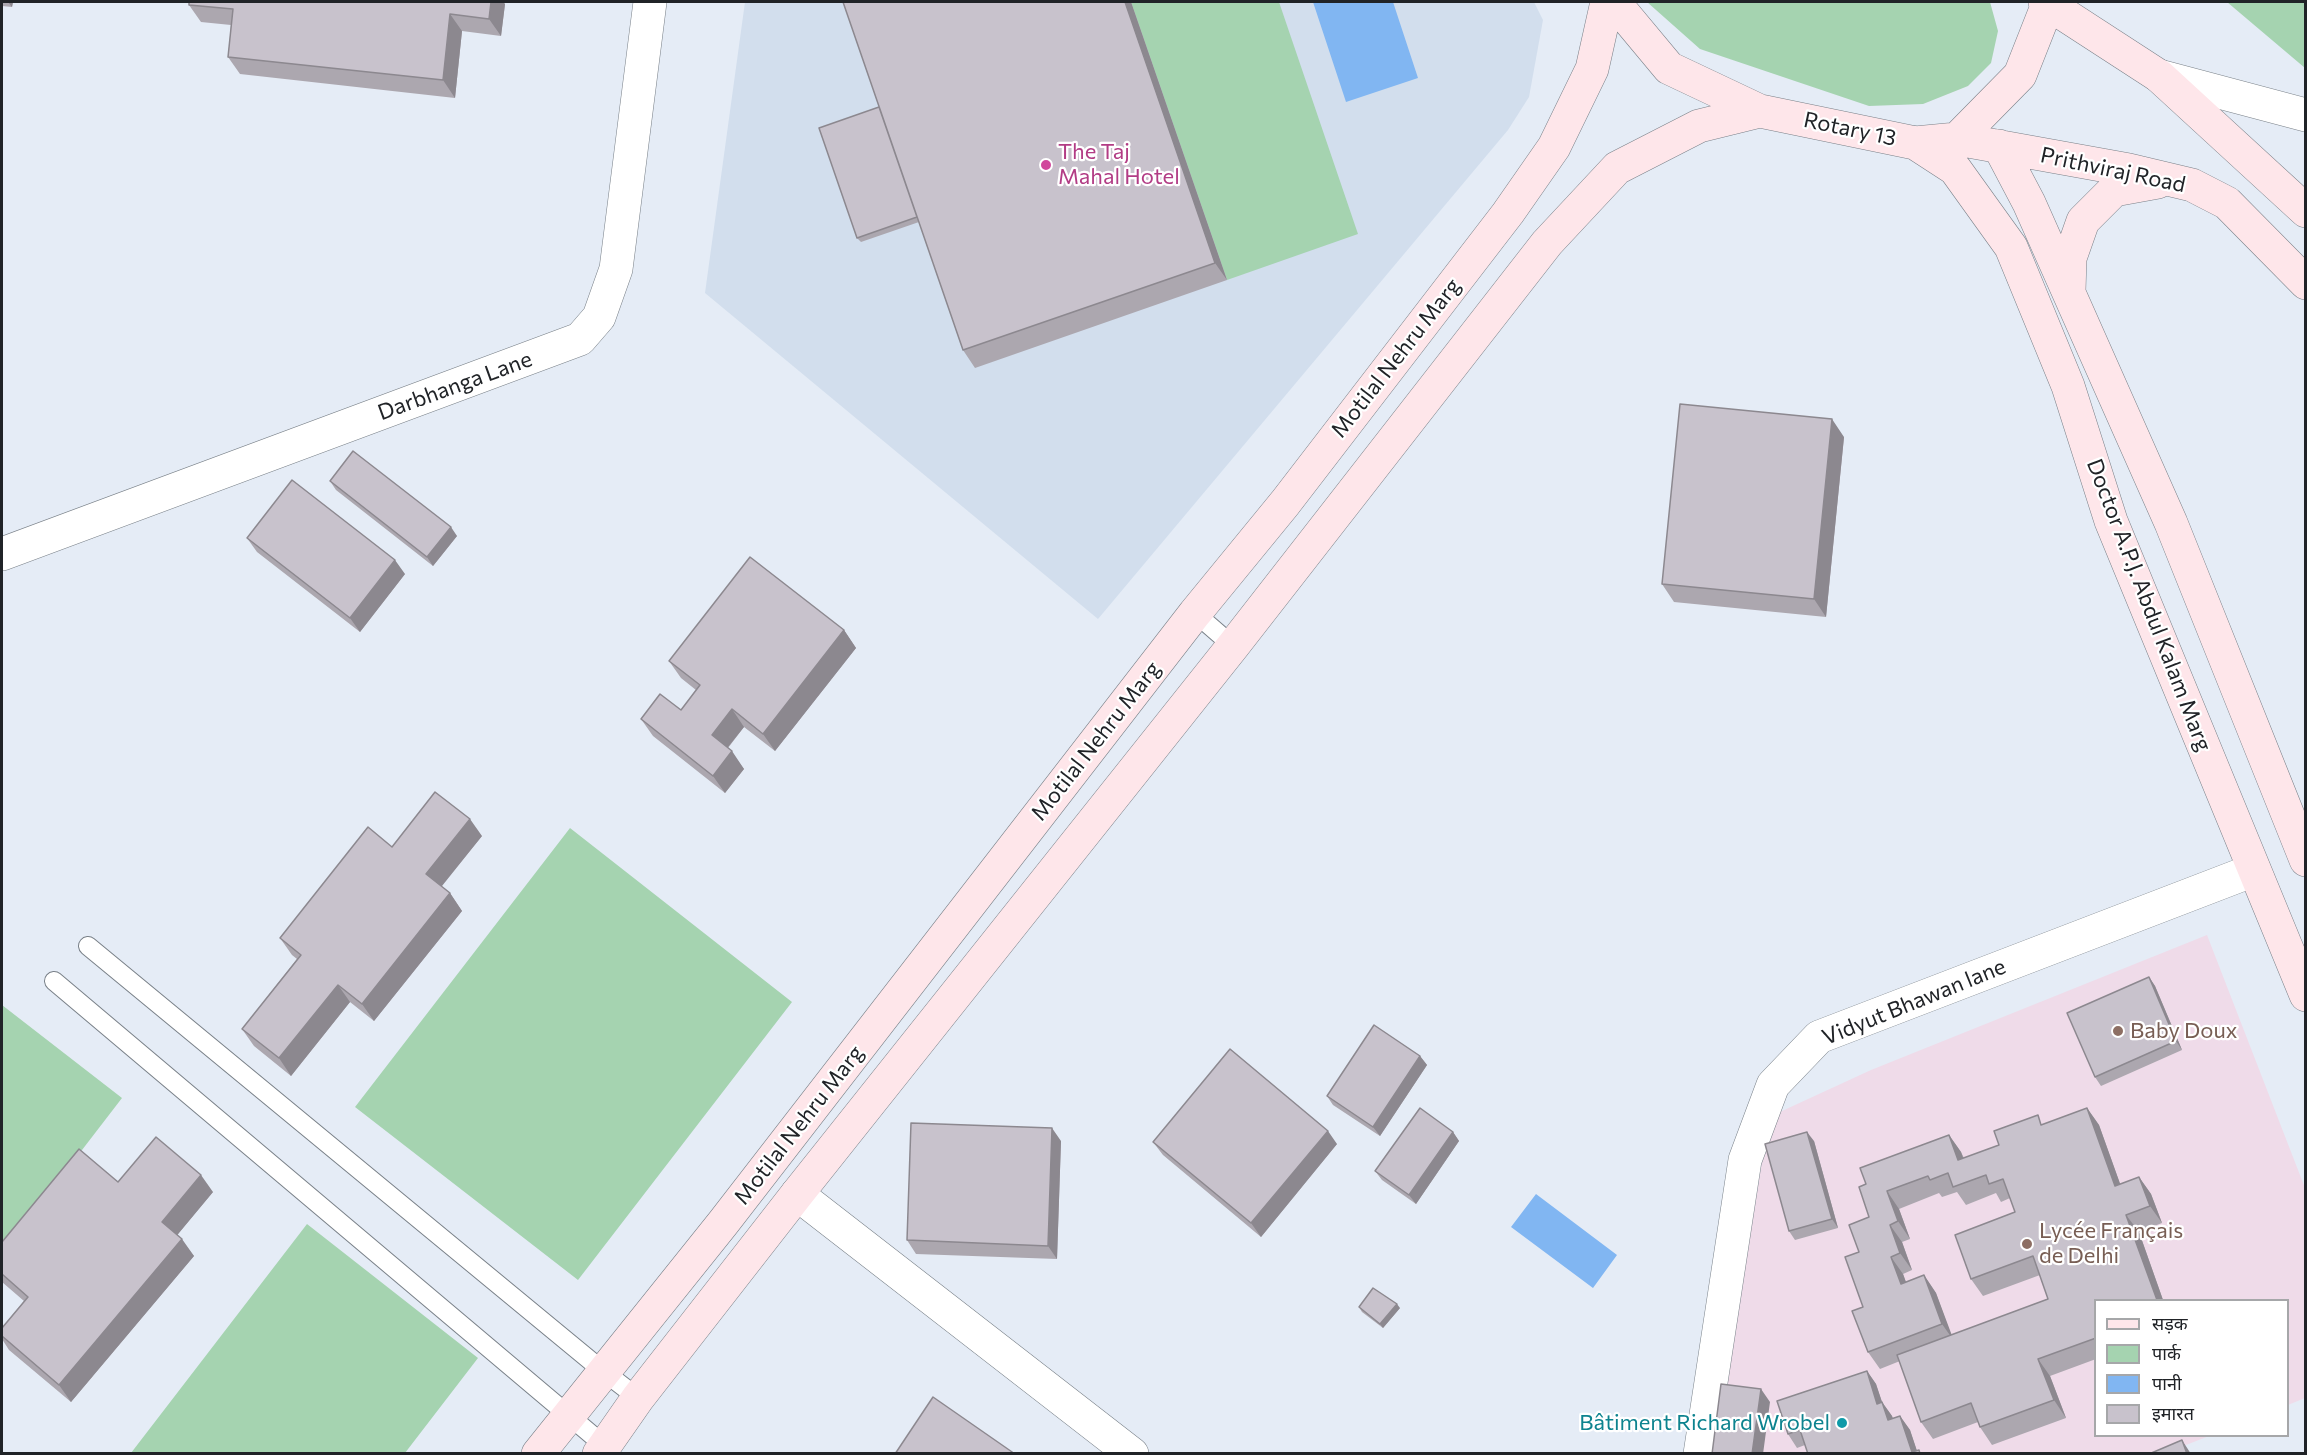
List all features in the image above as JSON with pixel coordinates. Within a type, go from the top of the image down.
[{"type":"main road","name":"Motilal Nehru Marg","points":[[538,1454],[567,1414],[723,1223],[1195,613],[1285,503],[1494,232],[1554,147],[1592,69],[1607,2]]},
{"type":"main road","name":"Rotary 13","points":[[1614,2],[1670,69],[1760,111],[1915,143],[1958,139]]},
{"type":"main road","points":[[1958,139],[2020,75],[2046,3],[2159,76],[2306,212]]},
{"type":"main road","name":"Motilal Nehru Marg","points":[[602,1450],[638,1398],[797,1194],[1233,646],[1547,243],[1617,168],[1699,126],[1760,111]]},
{"type":"main road","name":"Prithviraj Road","points":[[1958,139],[2129,170],[2192,185],[2227,203],[2306,283]]},
{"type":"main road","name":"Doctor A.P.J. Abdul Kalam Marg","points":[[1915,143],[1955,169],[2012,247],[2068,386],[2111,521],[2306,994]]},
{"type":"main road","name":"Doctor A.P.J. Abdul Kalam Marg","points":[[1999,146],[2029,203],[2171,524],[2306,860]]},
{"type":"main road","points":[[2069,292],[2070,258],[2083,221],[2114,190],[2169,180]]},
{"type":"street","name":"Darbhanga Lane","points":[[2,554],[580,339],[599,317],[616,269],[650,2]]},
{"type":"street","points":[[2159,76],[2306,116]]},
{"type":"street","name":"Vidyut Bhawan lane","points":[[1700,1454],[1745,1160],[1773,1085],[1819,1037],[2254,870]]},
{"type":"street","points":[[797,1194],[1132,1454]]},
{"type":"lane","points":[[1195,613],[1233,646]]},
{"type":"lane","points":[[88,946],[638,1398]]},
{"type":"lane","points":[[54,981],[567,1414],[602,1450]]},
{"type":"shaded area","points":[[745,2],[1534,2],[1543,20],[1529,97],[1508,130],[1098,619],[705,293]]},
{"type":"shaded area","name":"Lycée Français de Delhi","points":[[2207,935],[2305,1188],[2305,1398],[2289,1405],[2289,1299],[2094,1299],[2094,1437],[2206,1437],[2163,1454],[1715,1454],[1769,1117],[1871,1070]]},
{"type":"green space","points":[[1131,2],[1279,2],[1358,234],[1227,280]]},
{"type":"green space","points":[[1647,2],[1990,2],[1998,31],[1991,63],[1968,86],[1923,104],[1869,106],[1700,49]]},
{"type":"green space","points":[[2227,2],[2305,2],[2305,68]]},
{"type":"green space","points":[[570,828],[792,1002],[578,1280],[355,1107]]},
{"type":"green space","points":[[2,1005],[122,1098],[2,1254]]},
{"type":"green space","points":[[307,1224],[478,1358],[405,1453],[131,1453]]},
{"type":"water","points":[[1313,2],[1393,2],[1418,78],[1346,102]]},
{"type":"water","points":[[1536,1194],[1617,1255],[1593,1288],[1511,1227]]},
{"type":"building","points":[[189,2],[491,2],[489,19],[450,14],[443,80],[228,57],[233,9],[189,5]]},
{"type":"building","name":"The Taj Mahal Hotel","points":[[843,2],[1125,2],[1215,263],[963,350]]},
{"type":"building","points":[[879,107],[917,217],[857,238],[819,128]]},
{"type":"building","points":[[1680,404],[1832,419],[1814,599],[1662,584]]},
{"type":"building","points":[[353,451],[451,527],[427,557],[330,481]]},
{"type":"building","points":[[292,480],[395,560],[350,618],[247,538]]},
{"type":"building","points":[[750,557],[844,630],[763,734],[732,709],[712,735],[732,751],[713,776],[641,719],[660,694],[681,710],[700,685],[669,661]]},
{"type":"building","points":[[435,792],[470,819],[426,874],[450,893],[362,1004],[338,985],[279,1058],[242,1029],[301,955],[280,938],[368,827],[392,847]]},
{"type":"building","points":[[2149,977],[2176,1041],[2095,1077],[2067,1013]]},
{"type":"building","points":[[1374,1025],[1420,1056],[1373,1127],[1327,1096]]},
{"type":"building","points":[[1230,1049],[1328,1131],[1251,1223],[1153,1142]]},
{"type":"building","points":[[1420,1108],[1453,1132],[1409,1195],[1375,1171]]},
{"type":"building","points":[[2087,1108],[2115,1186],[2139,1177],[2150,1206],[2126,1215],[2157,1299],[2094,1299],[2094,1339],[2038,1359],[2054,1400],[1980,1427],[1971,1403],[1921,1422],[1897,1355],[2048,1299],[2033,1256],[1971,1279],[1955,1235],[2015,1212],[2003,1179],[1989,1184],[1986,1175],[1953,1187],[1948,1173],[1930,1180],[1928,1176],[1887,1191],[1898,1221],[1890,1225],[1900,1253],[1891,1257],[1901,1284],[1924,1275],[1942,1324],[1868,1352],[1852,1311],[1863,1307],[1845,1257],[1859,1252],[1849,1225],[1869,1217],[1859,1187],[1866,1184],[1860,1168],[1949,1135],[1958,1160],[1999,1145],[1994,1131],[2038,1115],[2041,1125]]},
{"type":"building","points":[[911,1123],[1052,1128],[1048,1246],[907,1240]]},
{"type":"building","points":[[1807,1132],[1832,1219],[1789,1231],[1765,1144]]},
{"type":"building","points":[[156,1137],[201,1175],[162,1222],[182,1239],[59,1385],[2,1336],[2,1328],[28,1297],[2,1274],[2,1242],[79,1149],[118,1182]]},
{"type":"building","points":[[1373,1288],[1397,1304],[1380,1324],[1359,1307]]},
{"type":"building","name":"Bâtiment Richard Wrobel","points":[[1867,1371],[1877,1404],[1882,1402],[1888,1420],[1900,1416],[1912,1452],[1919,1450],[1920,1454],[1808,1454],[1800,1430],[1788,1434],[1777,1401]]},
{"type":"building","points":[[1721,1384],[1761,1389],[1752,1454],[1712,1454]]},
{"type":"building","points":[[933,1397],[1015,1454],[895,1454]]},
{"type":"building","points":[[2182,1440],[2187,1454],[2149,1454]]},
{"type":"place","name":"The Taj Mahal Hotel","points":[[1046,165]]},
{"type":"place","name":"Baby Doux","points":[[2118,1031]]},
{"type":"place","name":"Lycée Français de Delhi","points":[[2027,1244]]},
{"type":"place","name":"Bâtiment Richard Wrobel","points":[[1842,1423]]}]
